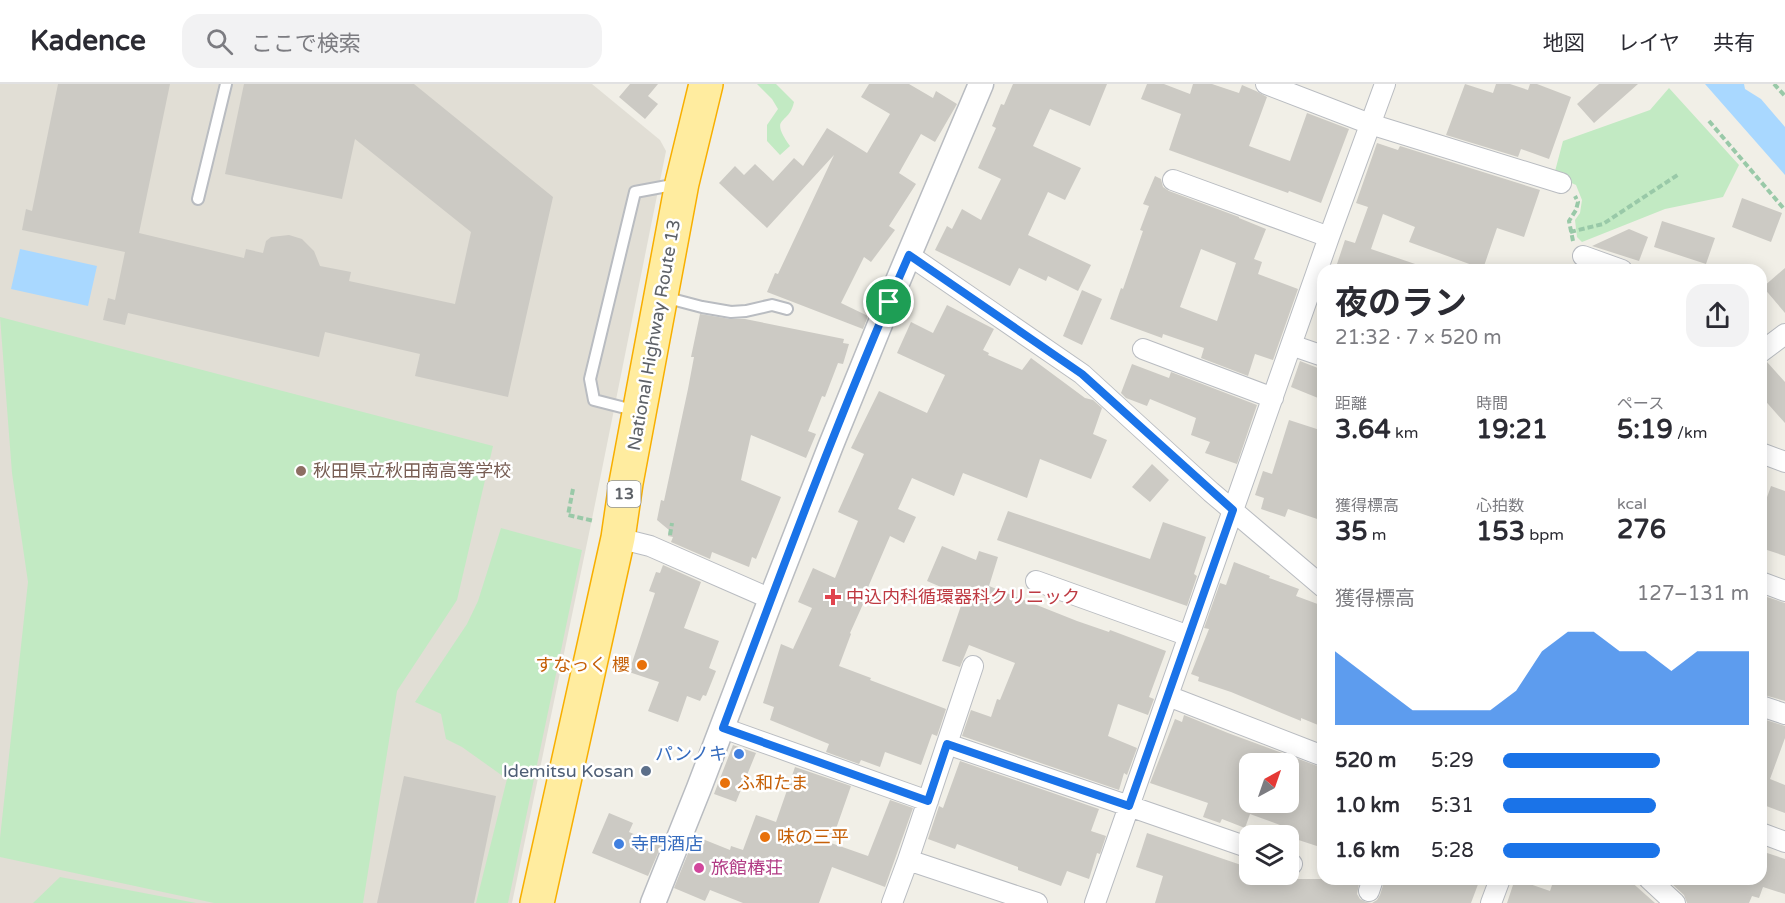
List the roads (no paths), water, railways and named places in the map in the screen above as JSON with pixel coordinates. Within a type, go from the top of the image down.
[{"type":"highway","name":"National Highway Route 13","points":[[537,903],[607,530],[639,412],[698,88]]},
{"type":"street","points":[[653,903],[889,302],[981,84]]},
{"type":"street","points":[[1266,84],[1370,124],[1561,183]]},
{"type":"street","points":[[1320,264],[1384,84]]},
{"type":"street","points":[[1173,180],[1329,237]]},
{"type":"street","points":[[909,255],[1082,374],[1233,510],[1317,582]]},
{"type":"street","points":[[1583,256],[1605,264]]},
{"type":"street","points":[[1095,903],[1317,271]]},
{"type":"street","points":[[1767,348],[1785,334]]},
{"type":"street","points":[[1291,345],[1317,354]]},
{"type":"street","points":[[1143,349],[1273,398]]},
{"type":"street","points":[[1767,455],[1785,462]]},
{"type":"street","points":[[607,530],[650,546],[771,599]]},
{"type":"street","points":[[1036,581],[1189,636]]},
{"type":"street","points":[[1767,584],[1785,591]]},
{"type":"street","points":[[892,903],[973,666]]},
{"type":"street","points":[[1168,696],[1317,754]]},
{"type":"street","points":[[1767,708],[1785,714]]},
{"type":"street","points":[[723,728],[928,801]]},
{"type":"street","points":[[947,744],[1239,844]]},
{"type":"street","points":[[1767,835],[1785,842]]},
{"type":"street","points":[[908,860],[1037,903]]},
{"type":"street","points":[[1491,903],[1498,885]]},
{"type":"street","points":[[1656,885],[1675,903]]},
{"type":"lane","points":[[198,199],[226,84]]},
{"type":"lane","points":[[639,412],[594,400],[590,379],[635,192],[681,183]]},
{"type":"lane","points":[[661,296],[731,312],[772,305],[787,309]]},
{"type":"water","points":[[1705,84],[1744,84],[1745,89],[1761,99],[1785,127],[1785,175]]},
{"type":"water","points":[[20,249],[97,266],[88,306],[11,289]]},
{"type":"place","name":"秋田県立秋田南高等学校","points":[[301,471]]},
{"type":"place","name":"中込内科循環器科クリニック","points":[[833,597]]},
{"type":"place","name":"すなっく 櫻","points":[[642,665]]},
{"type":"place","name":"パンノキ","points":[[739,754]]},
{"type":"place","name":"Idemitsu Kosan","points":[[646,771]]},
{"type":"place","name":"ふ和たま","points":[[725,783]]},
{"type":"place","name":"味の三平","points":[[765,837]]},
{"type":"place","name":"寺門酒店","points":[[619,844]]},
{"type":"place","name":"旅館椿荘","points":[[699,868]]}]
